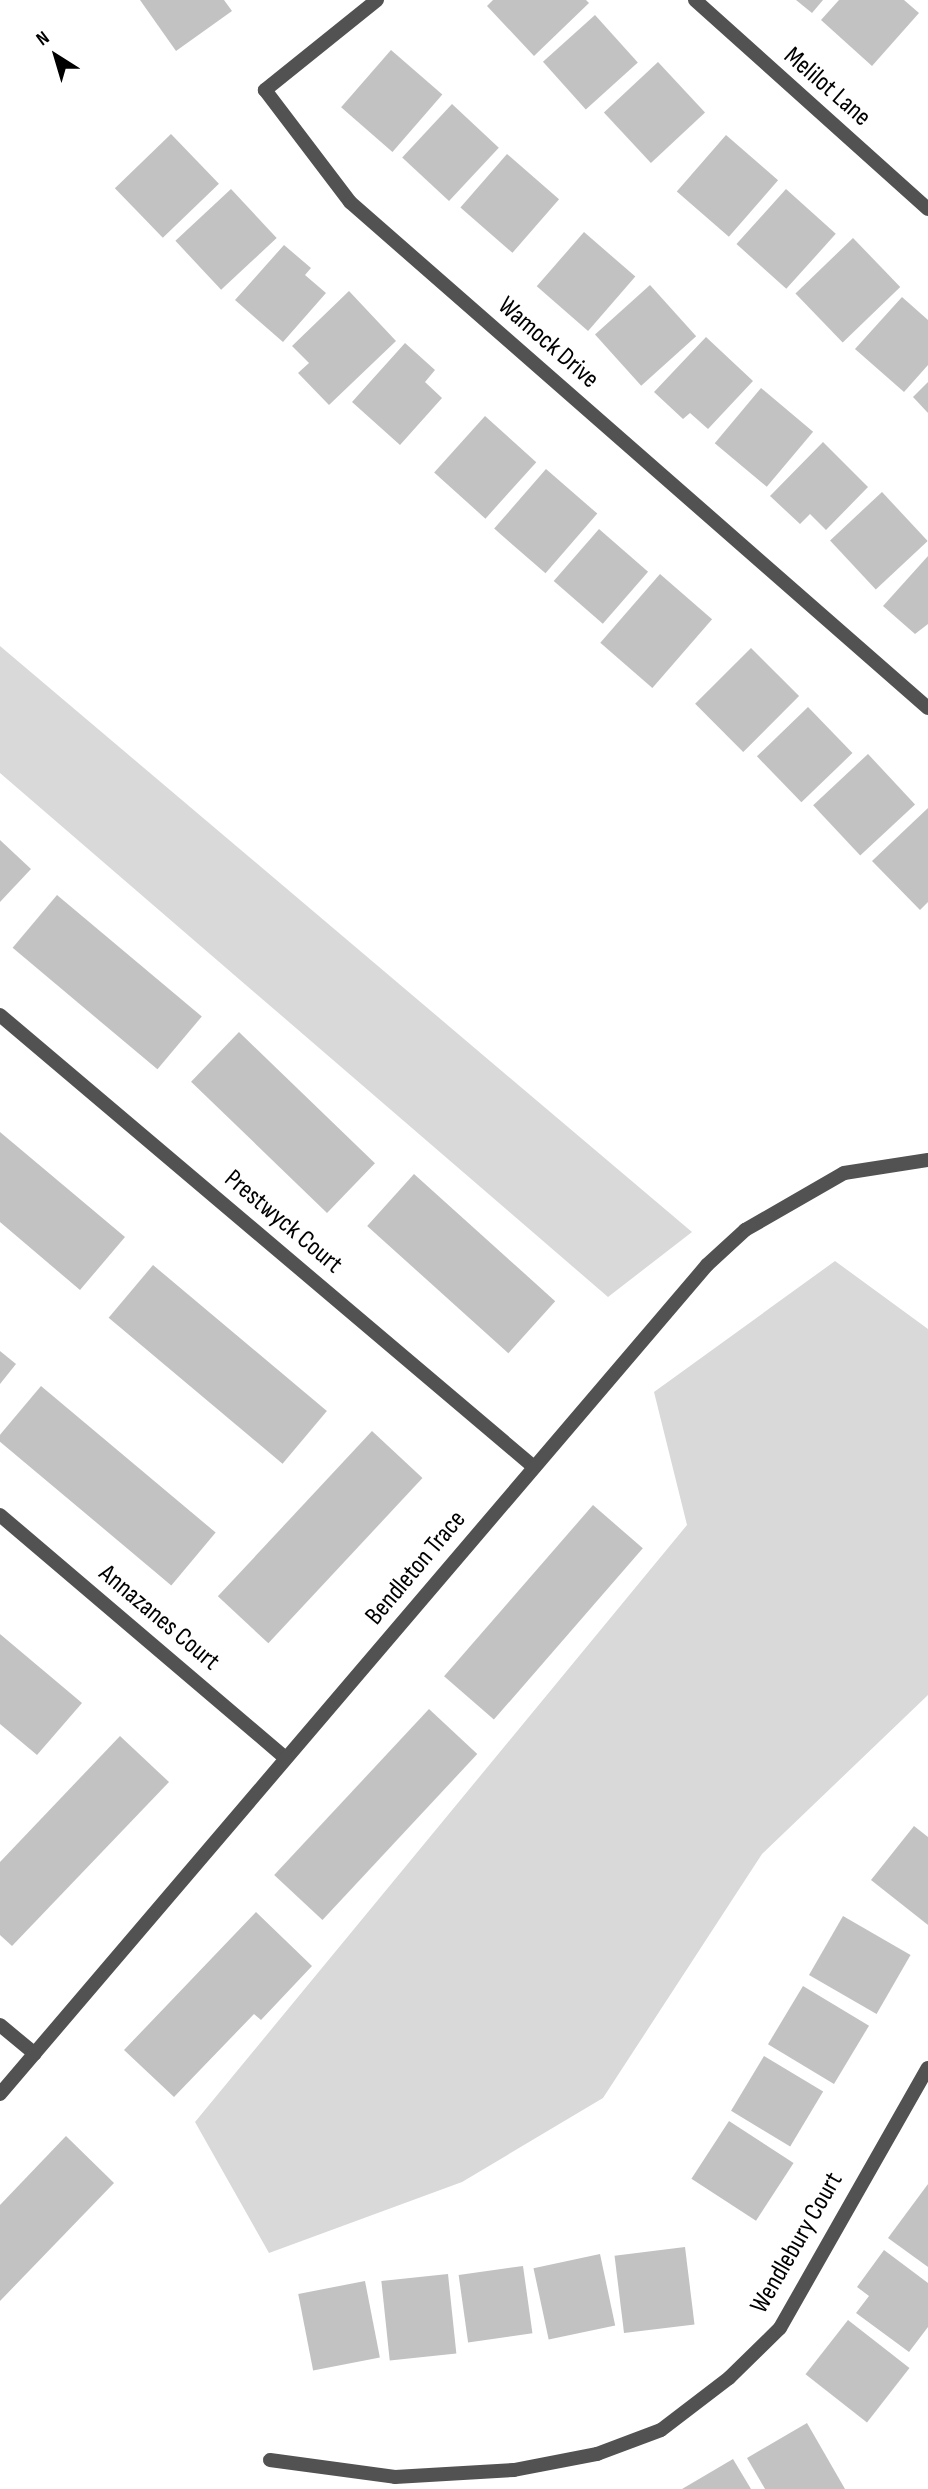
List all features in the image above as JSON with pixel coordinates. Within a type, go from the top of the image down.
[{"type":"street","name":"Wamock Drive","points":[[377,0],[265,90],[350,202],[928,708]]},
{"type":"street","name":"Melilot Lane","points":[[695,0],[928,209]]},
{"type":"street","name":"Prestwyck Court","points":[[0,1015],[534,1467]]},
{"type":"street","name":"Bendleton Trace","points":[[0,2094],[707,1265],[745,1230],[844,1173],[928,1160]]},
{"type":"street","name":"Annazanes Court","points":[[0,1515],[286,1758]]},
{"type":"street","points":[[0,2025],[35,2054]]},
{"type":"street","name":"Wendlebury Court","points":[[270,2460],[395,2477],[514,2470],[597,2455],[661,2430],[729,2378],[780,2328],[928,2068]]},
{"type":"shaded area","points":[[0,646],[692,1232],[608,1297],[0,773]]},
{"type":"shaded area","points":[[835,1261],[928,1329],[928,1695],[762,1854],[603,2098],[462,2182],[269,2253],[195,2122],[687,1525],[654,1392]]},
{"type":"building","points":[[140,0],[224,0],[232,11],[176,51]]},
{"type":"building","points":[[493,0],[586,0],[589,3],[534,56],[487,6]]},
{"type":"building","points":[[796,0],[823,0],[812,13]]},
{"type":"building","points":[[839,0],[904,0],[919,13],[872,66],[821,20]]},
{"type":"building","points":[[595,15],[638,63],[586,109],[543,62]]},
{"type":"building","points":[[391,50],[442,95],[392,152],[341,107]]},
{"type":"building","points":[[658,62],[705,112],[651,163],[604,112]]},
{"type":"building","points":[[452,104],[499,148],[449,201],[402,157]]},
{"type":"building","points":[[171,134],[219,184],[163,238],[115,188]]},
{"type":"building","points":[[726,135],[778,180],[729,237],[677,192]]},
{"type":"building","points":[[507,154],[559,199],[512,253],[460,208]]},
{"type":"building","points":[[231,189],[277,238],[221,290],[175,241]]},
{"type":"building","points":[[786,189],[836,234],[786,289],[736,244]]},
{"type":"building","points":[[584,232],[635,277],[588,331],[537,286]]},
{"type":"building","points":[[853,238],[900,287],[843,342],[795,294]]},
{"type":"building","points":[[284,245],[311,268],[305,275],[326,293],[283,342],[235,300]]},
{"type":"building","points":[[650,285],[696,336],[641,386],[595,335]]},
{"type":"building","points":[[349,291],[396,341],[329,405],[298,373],[309,363],[292,346]]},
{"type":"building","points":[[902,297],[928,320],[928,365],[904,392],[855,349]]},
{"type":"building","points":[[706,337],[753,381],[708,429],[690,413],[683,419],[654,392]]},
{"type":"building","points":[[405,343],[435,370],[425,382],[442,398],[400,445],[352,402]]},
{"type":"building","points":[[928,382],[928,413],[913,397]]},
{"type":"building","points":[[761,388],[813,432],[767,487],[715,443]]},
{"type":"building","points":[[485,416],[536,462],[485,519],[434,472]]},
{"type":"building","points":[[823,442],[868,487],[826,530],[810,514],[800,524],[770,496]]},
{"type":"building","points":[[546,469],[597,514],[545,573],[494,529]]},
{"type":"building","points":[[882,492],[928,541],[876,589],[830,540]]},
{"type":"building","points":[[599,529],[648,572],[603,624],[554,581]]},
{"type":"building","points":[[928,556],[928,624],[915,634],[883,606]]},
{"type":"building","points":[[660,574],[712,619],[652,688],[600,643]]},
{"type":"building","points":[[751,648],[799,696],[743,752],[695,704]]},
{"type":"building","points":[[808,707],[852,753],[801,802],[757,756]]},
{"type":"building","points":[[868,754],[915,804],[860,856],[813,805]]},
{"type":"building","points":[[928,808],[928,902],[920,910],[872,861]]},
{"type":"building","points":[[0,840],[31,869],[0,902]]},
{"type":"building","points":[[57,895],[202,1016],[157,1069],[13,948]]},
{"type":"building","points":[[239,1032],[375,1163],[327,1213],[191,1082]]},
{"type":"building","points":[[0,1132],[125,1237],[80,1290],[0,1222]]},
{"type":"building","points":[[414,1174],[555,1301],[508,1353],[367,1226]]},
{"type":"building","points":[[153,1265],[327,1411],[283,1464],[109,1318]]},
{"type":"building","points":[[0,1351],[16,1364],[0,1384]]},
{"type":"building","points":[[41,1386],[216,1533],[171,1585],[0,1442],[0,1435]]},
{"type":"building","points":[[372,1431],[422,1478],[268,1643],[218,1596]]},
{"type":"building","points":[[593,1505],[643,1548],[494,1720],[444,1676]]},
{"type":"building","points":[[0,1634],[82,1703],[37,1755],[0,1724]]},
{"type":"building","points":[[429,1709],[477,1754],[322,1920],[274,1875]]},
{"type":"building","points":[[120,1736],[169,1782],[12,1946],[0,1935],[0,1862]]},
{"type":"building","points":[[914,1826],[928,1837],[928,1925],[871,1880]]},
{"type":"building","points":[[256,1912],[312,1966],[261,2020],[254,2014],[174,2097],[124,2050]]},
{"type":"building","points":[[843,1916],[911,1955],[877,2014],[809,1975]]},
{"type":"building","points":[[803,1986],[869,2026],[834,2084],[768,2044]]},
{"type":"building","points":[[764,2056],[823,2092],[790,2146],[731,2111]]},
{"type":"building","points":[[729,2121],[794,2163],[756,2221],[691,2179]]},
{"type":"building","points":[[66,2136],[114,2183],[0,2301],[0,2205]]},
{"type":"building","points":[[928,2184],[928,2267],[888,2238]]},
{"type":"building","points":[[685,2247],[695,2324],[624,2333],[615,2256]]},
{"type":"building","points":[[884,2250],[928,2283],[928,2327],[909,2352],[856,2313],[869,2296],[857,2287]]},
{"type":"building","points":[[600,2254],[615,2325],[549,2340],[533,2268]]},
{"type":"building","points":[[523,2266],[532,2333],[468,2342],[459,2275]]},
{"type":"building","points":[[448,2274],[456,2354],[390,2361],[381,2281]]},
{"type":"building","points":[[365,2281],[380,2358],[313,2371],[298,2294]]},
{"type":"building","points":[[848,2320],[909,2368],[867,2422],[806,2374]]},
{"type":"building","points":[[807,2423],[845,2489],[765,2489],[747,2458]]},
{"type":"building","points":[[733,2459],[751,2489],[682,2489]]}]
